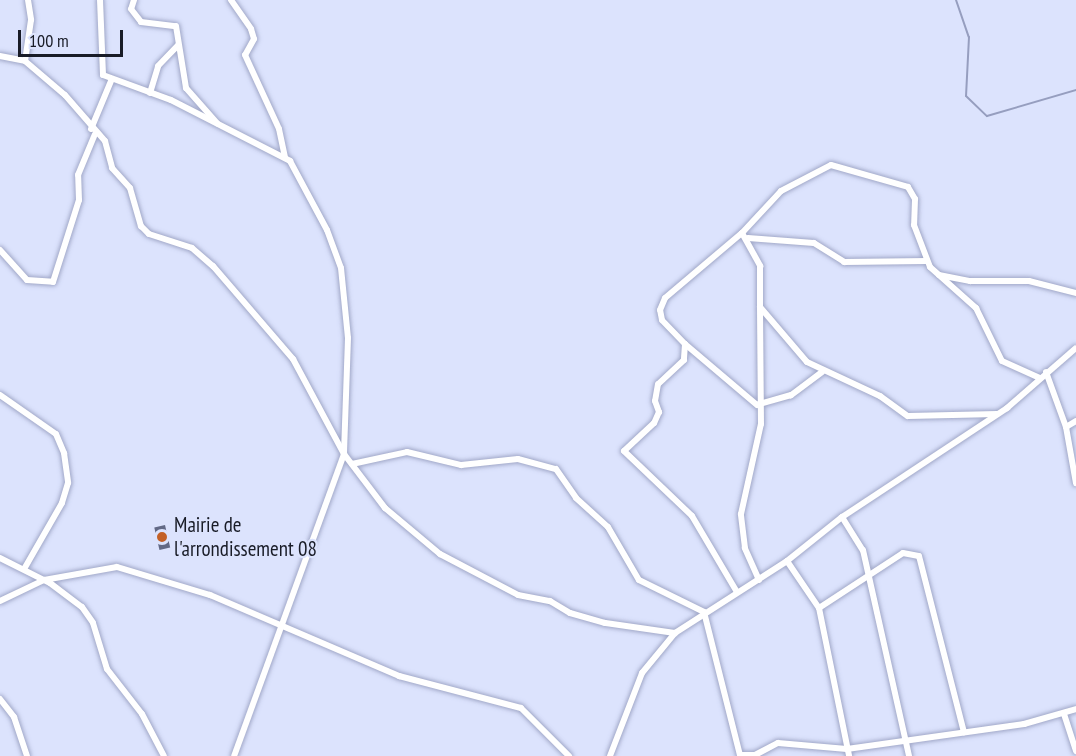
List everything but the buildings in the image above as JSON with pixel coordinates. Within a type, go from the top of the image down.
[{"type":"street","points":[[25,61],[31,20],[28,0]]},
{"type":"street","points":[[100,0],[100,65],[111,81],[150,93],[285,158],[301,176],[341,268],[348,338],[344,454],[283,628],[234,756]]},
{"type":"street","points":[[134,0],[131,9],[141,22],[176,26],[190,98],[224,129]]},
{"type":"street","points":[[231,0],[251,29],[254,39],[245,56],[279,129],[285,158]]},
{"type":"street","points":[[150,93],[158,66],[178,45]]},
{"type":"street","points":[[0,56],[25,61],[71,101],[93,132],[105,141],[110,164],[130,188],[141,226],[192,248],[213,266],[292,359],[344,454],[385,508],[440,554],[518,595],[550,601],[570,613],[675,633]]},
{"type":"street","points":[[0,250],[27,280],[53,282],[80,196],[78,175],[111,81]]},
{"type":"street","points":[[760,406],[685,344],[662,320],[661,305],[698,267],[742,233],[781,191],[831,165],[908,187],[915,200],[914,225],[927,261],[935,274],[976,308],[1002,361],[1040,378]]},
{"type":"street","points":[[742,233],[748,238],[760,266],[760,433],[741,514],[745,548],[759,580]]},
{"type":"street","points":[[748,238],[814,243],[844,262],[927,261]]},
{"type":"street","points":[[935,274],[970,281],[1029,281],[1076,292]]},
{"type":"street","points":[[760,307],[783,340],[822,372],[876,393],[908,416],[997,414]]},
{"type":"street","points":[[685,344],[684,360],[658,384],[655,401],[659,412],[654,422],[624,452],[692,516],[736,592]]},
{"type":"street","points":[[610,756],[642,673],[675,633],[704,612],[787,561],[842,518],[997,414],[1076,348]]},
{"type":"street","points":[[760,406],[791,395],[822,372]]},
{"type":"street","points":[[1046,372],[1066,427],[1076,483]]},
{"type":"street","points":[[0,395],[56,434],[64,453],[68,483],[62,503],[24,569]]},
{"type":"street","points":[[1066,427],[1076,421]]},
{"type":"street","points":[[352,465],[407,452],[461,465],[518,459],[552,467],[582,504],[609,527],[639,580],[704,612],[740,755],[754,754],[778,743],[848,753],[906,740],[1064,714],[1076,709]]},
{"type":"street","points":[[842,518],[860,540],[909,756]]},
{"type":"street","points":[[819,608],[903,553],[919,556],[964,732]]},
{"type":"street","points":[[0,558],[70,596],[89,617],[101,659],[142,714],[164,756]]},
{"type":"street","points":[[787,561],[819,608],[848,753]]},
{"type":"street","points":[[0,601],[44,580],[117,567],[210,595],[399,676],[521,708],[569,756]]},
{"type":"street","points":[[0,699],[14,717],[27,756]]},
{"type":"street","points":[[1064,714],[1076,752]]},
{"type":"waterway","points":[[956,0],[969,37],[966,96],[987,116],[1076,90]]},
{"type":"place","name":"Mairie de l'arrondissement 08","points":[[162,537]]}]
